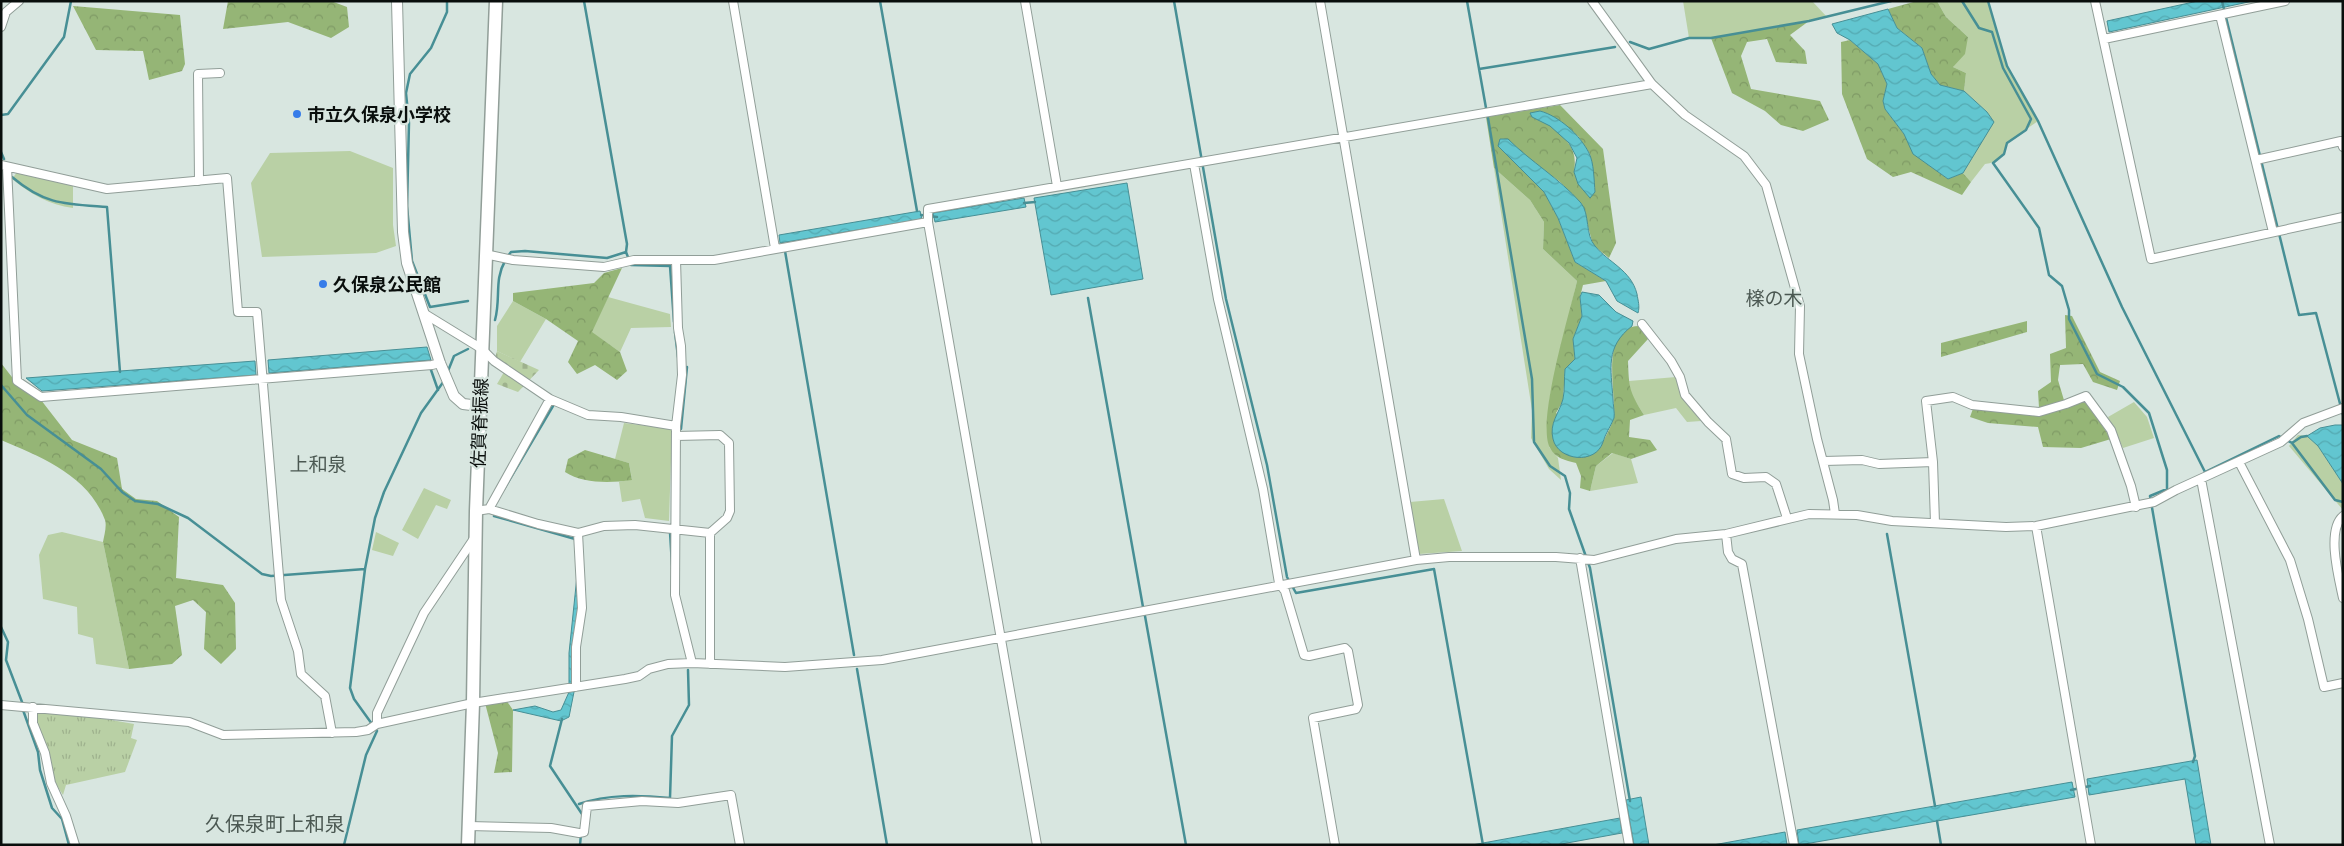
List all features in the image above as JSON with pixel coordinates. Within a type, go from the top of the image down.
[{"type":"main road","name":"佐賀脊振線","points":[[468,845],[473,703],[476,511],[496,1]]},
{"type":"street","points":[[1,27],[10,1]]},
{"type":"street","points":[[6,12],[19,1]]},
{"type":"street","points":[[397,1],[402,232],[407,263],[442,367],[459,402],[480,406]]},
{"type":"street","points":[[733,1],[775,248]]},
{"type":"street","points":[[1025,1],[1057,186]]},
{"type":"street","points":[[1320,1],[1416,560]]},
{"type":"street","points":[[1592,1],[1652,84],[1685,114],[1744,156],[1766,185],[1800,306],[1799,354],[1817,439],[1824,461],[1834,514]]},
{"type":"street","points":[[2095,1],[2151,259],[2343,217]]},
{"type":"street","points":[[2104,39],[2285,1]]},
{"type":"street","points":[[2220,15],[2273,232]]},
{"type":"street","points":[[199,181],[198,74],[220,73]]},
{"type":"street","points":[[1037,845],[999,638],[928,209],[1652,84]]},
{"type":"street","points":[[2256,160],[2341,141],[2343,147]]},
{"type":"street","points":[[1194,164],[1218,299],[1250,427],[1279,583],[1284,585],[1304,655],[1309,656],[1345,648],[1348,651],[1358,705],[1356,709],[1313,718],[1335,845]]},
{"type":"street","points":[[332,733],[325,696],[301,674],[298,651],[281,600],[278,577],[262,379],[256,312],[238,312],[227,178],[107,190],[4,166],[17,381],[41,397],[262,379],[432,366],[442,367]]},
{"type":"street","points":[[485,254],[513,260],[604,267],[634,260],[714,260],[928,218]]},
{"type":"street","points":[[676,260],[678,328],[682,375],[676,426],[675,595],[692,663]]},
{"type":"street","points":[[425,314],[482,349],[494,361],[550,399],[588,415],[621,417],[676,426]]},
{"type":"street","points":[[1642,324],[1671,361],[1680,377],[1685,395],[1708,422],[1726,439],[1732,474],[1744,478],[1766,476],[1776,484],[1787,518]]},
{"type":"street","points":[[1935,522],[1933,462],[1926,401],[1953,397],[1972,405],[2039,412],[2086,396],[2111,430],[2126,469],[2136,507]]},
{"type":"street","points":[[489,509],[550,399]]},
{"type":"street","points":[[1,705],[76,710],[131,718],[189,722],[223,736],[332,733],[368,730],[377,724],[473,703],[562,688],[625,680],[639,676],[649,669],[668,664],[785,666],[854,663],[999,638],[1416,560],[1449,557],[1580,558],[1594,560],[1676,539],[1726,534],[1787,518],[1834,514],[1857,515],[1892,521],[2006,527],[2036,526],[2154,502],[2281,442],[2303,423],[2340,409]]},
{"type":"street","points":[[476,511],[489,509],[578,534],[604,526],[674,528],[694,533],[710,533],[727,518],[730,511],[729,443],[720,435],[676,436]]},
{"type":"street","points":[[1824,461],[1862,460],[1878,464],[1933,462]]},
{"type":"street","points":[[2239,462],[2290,560],[2306,610],[2324,687],[2343,683]]},
{"type":"street","points":[[2201,479],[2270,845]]},
{"type":"street","points":[[2343,516],[2337,526],[2334,556],[2343,598]]},
{"type":"street","points":[[2036,526],[2091,845]]},
{"type":"street","points":[[710,533],[710,664]]},
{"type":"street","points":[[576,687],[576,647],[582,608],[578,534]]},
{"type":"street","points":[[1726,534],[1728,552],[1732,559],[1742,564],[1793,841]]},
{"type":"street","points":[[377,724],[377,714],[424,613],[476,536]]},
{"type":"street","points":[[1580,558],[1629,845]]},
{"type":"street","points":[[33,707],[33,723],[45,753],[51,783],[66,816],[75,845]]},
{"type":"street","points":[[469,826],[551,828],[581,833],[588,806],[642,801],[678,803],[731,795],[740,845]]},
{"type":"green space","points":[[228,1],[331,1],[347,7],[349,27],[331,38],[288,22],[223,29]]},
{"type":"green space","points":[[1683,1],[1812,1],[1827,17],[1711,38],[1689,38]]},
{"type":"green space","points":[[1917,1],[1937,1],[1946,17],[1968,37],[1965,54],[1953,67],[1966,73],[1964,91],[1940,85],[1931,74],[1922,48],[1897,28],[1888,9]]},
{"type":"green space","points":[[1937,1],[1988,1],[2007,66],[2038,121],[2007,143],[2000,158],[1985,164],[1971,182],[1963,173],[1993,122],[1987,112],[1964,91],[1966,73],[1953,67],[1968,37],[1946,17]]},
{"type":"green space","points":[[73,6],[180,15],[185,64],[182,71],[149,80],[143,51],[96,50]]},
{"type":"green space","points":[[1809,21],[1790,35],[1805,51],[1807,64],[1776,62],[1767,39],[1747,42],[1741,56],[1751,89],[1820,101],[1829,120],[1803,131],[1781,125],[1765,111],[1732,93],[1711,38]]},
{"type":"green space","points":[[1850,40],[1878,64],[1887,84],[1883,101],[1885,109],[1904,134],[1914,154],[1948,179],[1963,173],[1971,182],[1962,195],[1911,172],[1893,177],[1867,159],[1842,94],[1841,42]]},
{"type":"green space","points":[[1560,105],[1603,149],[1616,243],[1609,258],[1593,245],[1582,204],[1559,181],[1525,157],[1508,139],[1499,146],[1544,192],[1558,218],[1575,262],[1606,281],[1583,285],[1580,297],[1582,316],[1573,339],[1575,359],[1565,369],[1563,401],[1556,413],[1601,447],[1614,418],[1612,362],[1614,348],[1619,336],[1627,329],[1640,326],[1648,339],[1628,361],[1631,389],[1644,415],[1630,420],[1629,437],[1650,440],[1657,450],[1631,459],[1612,453],[1596,466],[1590,491],[1580,488],[1581,476],[1576,463],[1555,455],[1550,448],[1547,435],[1547,416],[1551,392],[1577,281],[1543,249],[1544,222],[1530,200],[1494,168],[1486,117]],"holes":[[[1550,125],[1578,136],[1590,154],[1595,191],[1590,197],[1574,172],[1573,150]]]},
{"type":"green space","points":[[350,151],[393,168],[393,225],[396,246],[376,253],[262,257],[251,183],[270,153]]},
{"type":"green space","points":[[1494,168],[1530,200],[1544,222],[1543,249],[1577,281],[1550,396],[1547,423],[1549,447],[1558,458],[1561,480],[1549,469],[1531,438],[1532,410]]},
{"type":"green space","points":[[17,172],[73,186],[73,208],[48,201],[26,189],[12,179]]},
{"type":"green space","points":[[622,268],[592,332],[620,352],[627,371],[617,380],[595,365],[577,374],[568,362],[578,341],[546,319],[513,301],[513,293],[594,283],[604,273]]},
{"type":"green space","points":[[608,297],[670,314],[671,327],[631,328],[620,352],[591,332]]},
{"type":"green space","points":[[513,301],[546,319],[520,362],[497,351],[497,326]]},
{"type":"green space","points":[[2065,315],[2072,316],[2100,372],[2120,381],[2117,390],[2093,382],[2083,364],[2060,365],[2058,380],[2066,407],[2085,399],[2111,439],[2081,448],[2043,447],[2038,427],[1988,423],[1970,417],[1975,403],[2039,408],[2038,391],[2051,382],[2050,354],[2066,348]]},
{"type":"green space","points":[[2027,321],[2027,332],[1941,357],[1941,343]]},
{"type":"green space","points":[[497,351],[539,370],[518,392],[497,384],[504,372],[495,358]]},
{"type":"green space","points":[[1,363],[15,381],[41,400],[72,440],[117,458],[122,489],[136,499],[157,501],[179,517],[176,578],[223,585],[235,603],[236,649],[221,664],[204,649],[206,612],[193,600],[175,606],[182,655],[172,664],[129,669],[103,542],[106,528],[105,520],[97,504],[75,479],[32,453],[1,440]]},
{"type":"green space","points":[[1676,377],[1682,398],[1701,421],[1687,422],[1676,408],[1644,415],[1630,393],[1629,381]]},
{"type":"green space","points":[[2134,402],[2147,417],[2154,438],[2123,448],[2108,417]]},
{"type":"green space","points":[[624,423],[672,429],[669,521],[645,518],[640,499],[622,502],[619,482],[632,479],[629,463],[615,459]]},
{"type":"green space","points":[[2298,435],[2307,436],[2318,446],[2343,484],[2343,510],[2289,446]]},
{"type":"green space","points":[[585,450],[629,463],[632,480],[615,482],[589,481],[565,472],[568,459]]},
{"type":"green space","points":[[1613,453],[1631,459],[1638,483],[1590,491],[1596,466]]},
{"type":"green space","points":[[424,488],[451,500],[447,509],[436,505],[418,539],[402,530]]},
{"type":"green space","points":[[1444,499],[1462,551],[1419,554],[1410,502]]},
{"type":"green space","points":[[62,532],[103,542],[129,669],[96,664],[93,638],[78,634],[77,607],[43,599],[39,555],[48,535]]},
{"type":"green space","points":[[376,532],[399,543],[393,556],[372,550]]},
{"type":"green space","points":[[506,700],[513,710],[512,772],[494,773],[498,753],[485,703]]},
{"type":"green space","points":[[37,713],[83,715],[134,724],[131,738],[137,740],[125,772],[66,785],[63,795],[54,781],[35,720]]},
{"type":"water","points":[[2198,1],[2253,1],[2109,32],[2107,21]]},
{"type":"water","points":[[1888,9],[1897,28],[1922,48],[1931,74],[1940,85],[1964,91],[1987,112],[1994,122],[1963,173],[1948,179],[1913,154],[1904,134],[1885,109],[1883,101],[1887,84],[1878,64],[1850,40],[1837,33],[1832,24]]},
{"type":"water","points":[[1540,111],[1554,117],[1568,127],[1585,146],[1591,157],[1593,167],[1595,192],[1590,198],[1578,184],[1574,172],[1577,158],[1569,143],[1550,126],[1532,117],[1530,113]]},
{"type":"water","points":[[1500,139],[1508,139],[1564,186],[1581,203],[1586,213],[1590,236],[1595,246],[1625,273],[1634,286],[1639,304],[1638,313],[1617,301],[1606,281],[1575,262],[1558,218],[1544,192],[1498,146]]},
{"type":"water","points":[[1127,183],[1143,279],[1051,295],[1034,198]]},
{"type":"water","points":[[1024,198],[1026,207],[935,222],[933,213]]},
{"type":"water","points":[[920,211],[922,219],[780,243],[779,235]]},
{"type":"water","points":[[1582,292],[1599,295],[1616,312],[1633,321],[1632,326],[1617,342],[1612,359],[1611,377],[1614,418],[1599,449],[1585,457],[1577,457],[1569,456],[1556,446],[1552,428],[1563,399],[1565,369],[1575,359],[1573,339],[1582,316],[1580,297]]},
{"type":"water","points":[[427,347],[431,360],[269,373],[268,360]]},
{"type":"water","points":[[255,361],[256,375],[42,391],[26,378]]},
{"type":"water","points":[[2343,425],[2343,484],[2318,446],[2307,436],[2320,428]]},
{"type":"water","points":[[577,576],[578,611],[573,651],[574,692],[569,717],[561,721],[513,710],[535,706],[553,712],[561,710],[569,692],[569,653]]},
{"type":"water","points":[[2197,760],[2211,845],[2196,845],[2185,779],[2089,795],[2087,779]]},
{"type":"water","points":[[2072,782],[2075,797],[1799,845],[1797,830]]},
{"type":"water","points":[[1641,797],[1649,845],[1634,845],[1626,800]]},
{"type":"water","points":[[1620,818],[1622,833],[1556,845],[1472,845]]},
{"type":"water","points":[[1785,832],[1787,845],[1713,845]]},
{"type":"waterway","points":[[1,115],[8,114],[64,37],[71,1]]},
{"type":"waterway","points":[[447,1],[447,12],[431,48],[410,74],[406,93],[409,123],[407,206],[412,261],[430,307],[468,301]]},
{"type":"waterway","points":[[508,256],[511,252],[525,251],[607,258],[626,252],[627,244],[584,1]]},
{"type":"waterway","points":[[880,1],[917,211]]},
{"type":"waterway","points":[[1174,1],[1226,299],[1267,465],[1287,577],[1296,593],[1434,569],[1483,845]]},
{"type":"waterway","points":[[1467,1],[1486,108]]},
{"type":"waterway","points":[[1630,42],[1649,49],[1689,38],[1711,38],[1809,21],[1891,1]]},
{"type":"waterway","points":[[1962,1],[1979,28],[1992,32],[2003,68],[2031,119],[2026,130],[2007,143],[2004,154],[1993,163],[2039,228],[2049,275],[2062,286],[2069,310],[2069,319],[2097,374],[2123,387],[2149,413],[2167,470],[2167,489],[2150,496],[2195,756],[2193,762]]},
{"type":"waterway","points":[[1988,1],[2007,66],[2038,121],[2122,307],[2205,472],[2279,436],[2292,443]]},
{"type":"waterway","points":[[2222,1],[2299,315],[2316,313],[2343,415]]},
{"type":"waterway","points":[[1479,69],[1615,47]]},
{"type":"waterway","points":[[1488,118],[1532,379],[1534,442],[1550,466],[1565,476],[1570,493],[1569,509],[1590,568],[1630,801]]},
{"type":"waterway","points":[[1,152],[4,159]]},
{"type":"waterway","points":[[12,177],[45,198],[67,204],[107,207],[120,372]]},
{"type":"waterway","points":[[1024,203],[1035,202]]},
{"type":"waterway","points":[[921,215],[937,217]]},
{"type":"waterway","points":[[785,251],[854,655]]},
{"type":"waterway","points":[[626,252],[631,265],[670,266],[674,322]]},
{"type":"waterway","points":[[495,320],[500,275],[505,261]]},
{"type":"waterway","points":[[1088,298],[1143,607]]},
{"type":"waterway","points":[[675,332],[678,357]]},
{"type":"waterway","points":[[448,371],[454,356],[468,349]]},
{"type":"waterway","points":[[681,429],[687,367]]},
{"type":"waterway","points":[[431,370],[438,390]]},
{"type":"waterway","points":[[344,845],[366,755],[377,731],[354,699],[350,688],[365,569],[375,518],[384,492],[421,413],[444,381]]},
{"type":"waterway","points":[[1,385],[27,415],[101,469],[122,492],[135,501],[158,504],[188,518],[262,574],[271,576],[365,569]]},
{"type":"waterway","points":[[504,489],[553,406]]},
{"type":"waterway","points":[[2307,436],[2301,437],[2292,443],[2335,500],[2343,502]]},
{"type":"waterway","points":[[494,516],[575,540]]},
{"type":"waterway","points":[[670,532],[672,565]]},
{"type":"waterway","points":[[1887,534],[1935,806]]},
{"type":"waterway","points":[[1145,616],[1186,845]]},
{"type":"waterway","points":[[1,627],[8,642],[6,660],[22,702]]},
{"type":"waterway","points":[[857,669],[887,845]]},
{"type":"waterway","points":[[579,804],[601,798],[624,796],[670,798],[672,736],[689,705],[688,670]]},
{"type":"waterway","points":[[23,710],[38,752],[40,770],[52,808],[62,819],[69,845]]},
{"type":"waterway","points":[[562,719],[550,766],[582,814]]},
{"type":"waterway","points":[[2071,790],[2090,786]]},
{"type":"waterway","points":[[1937,821],[1941,845]]},
{"type":"waterway","points":[[580,845],[581,834]]},
{"type":"place","name":"市立久保泉小学校","points":[[297,114]]},
{"type":"place","name":"久保泉公民館","points":[[323,284]]},
{"type":"district","name":"檪の木","points":[[1774,298]]},
{"type":"district","name":"上和泉","points":[[318,464]]},
{"type":"district","name":"久保泉町上和泉","points":[[275,823]]}]
